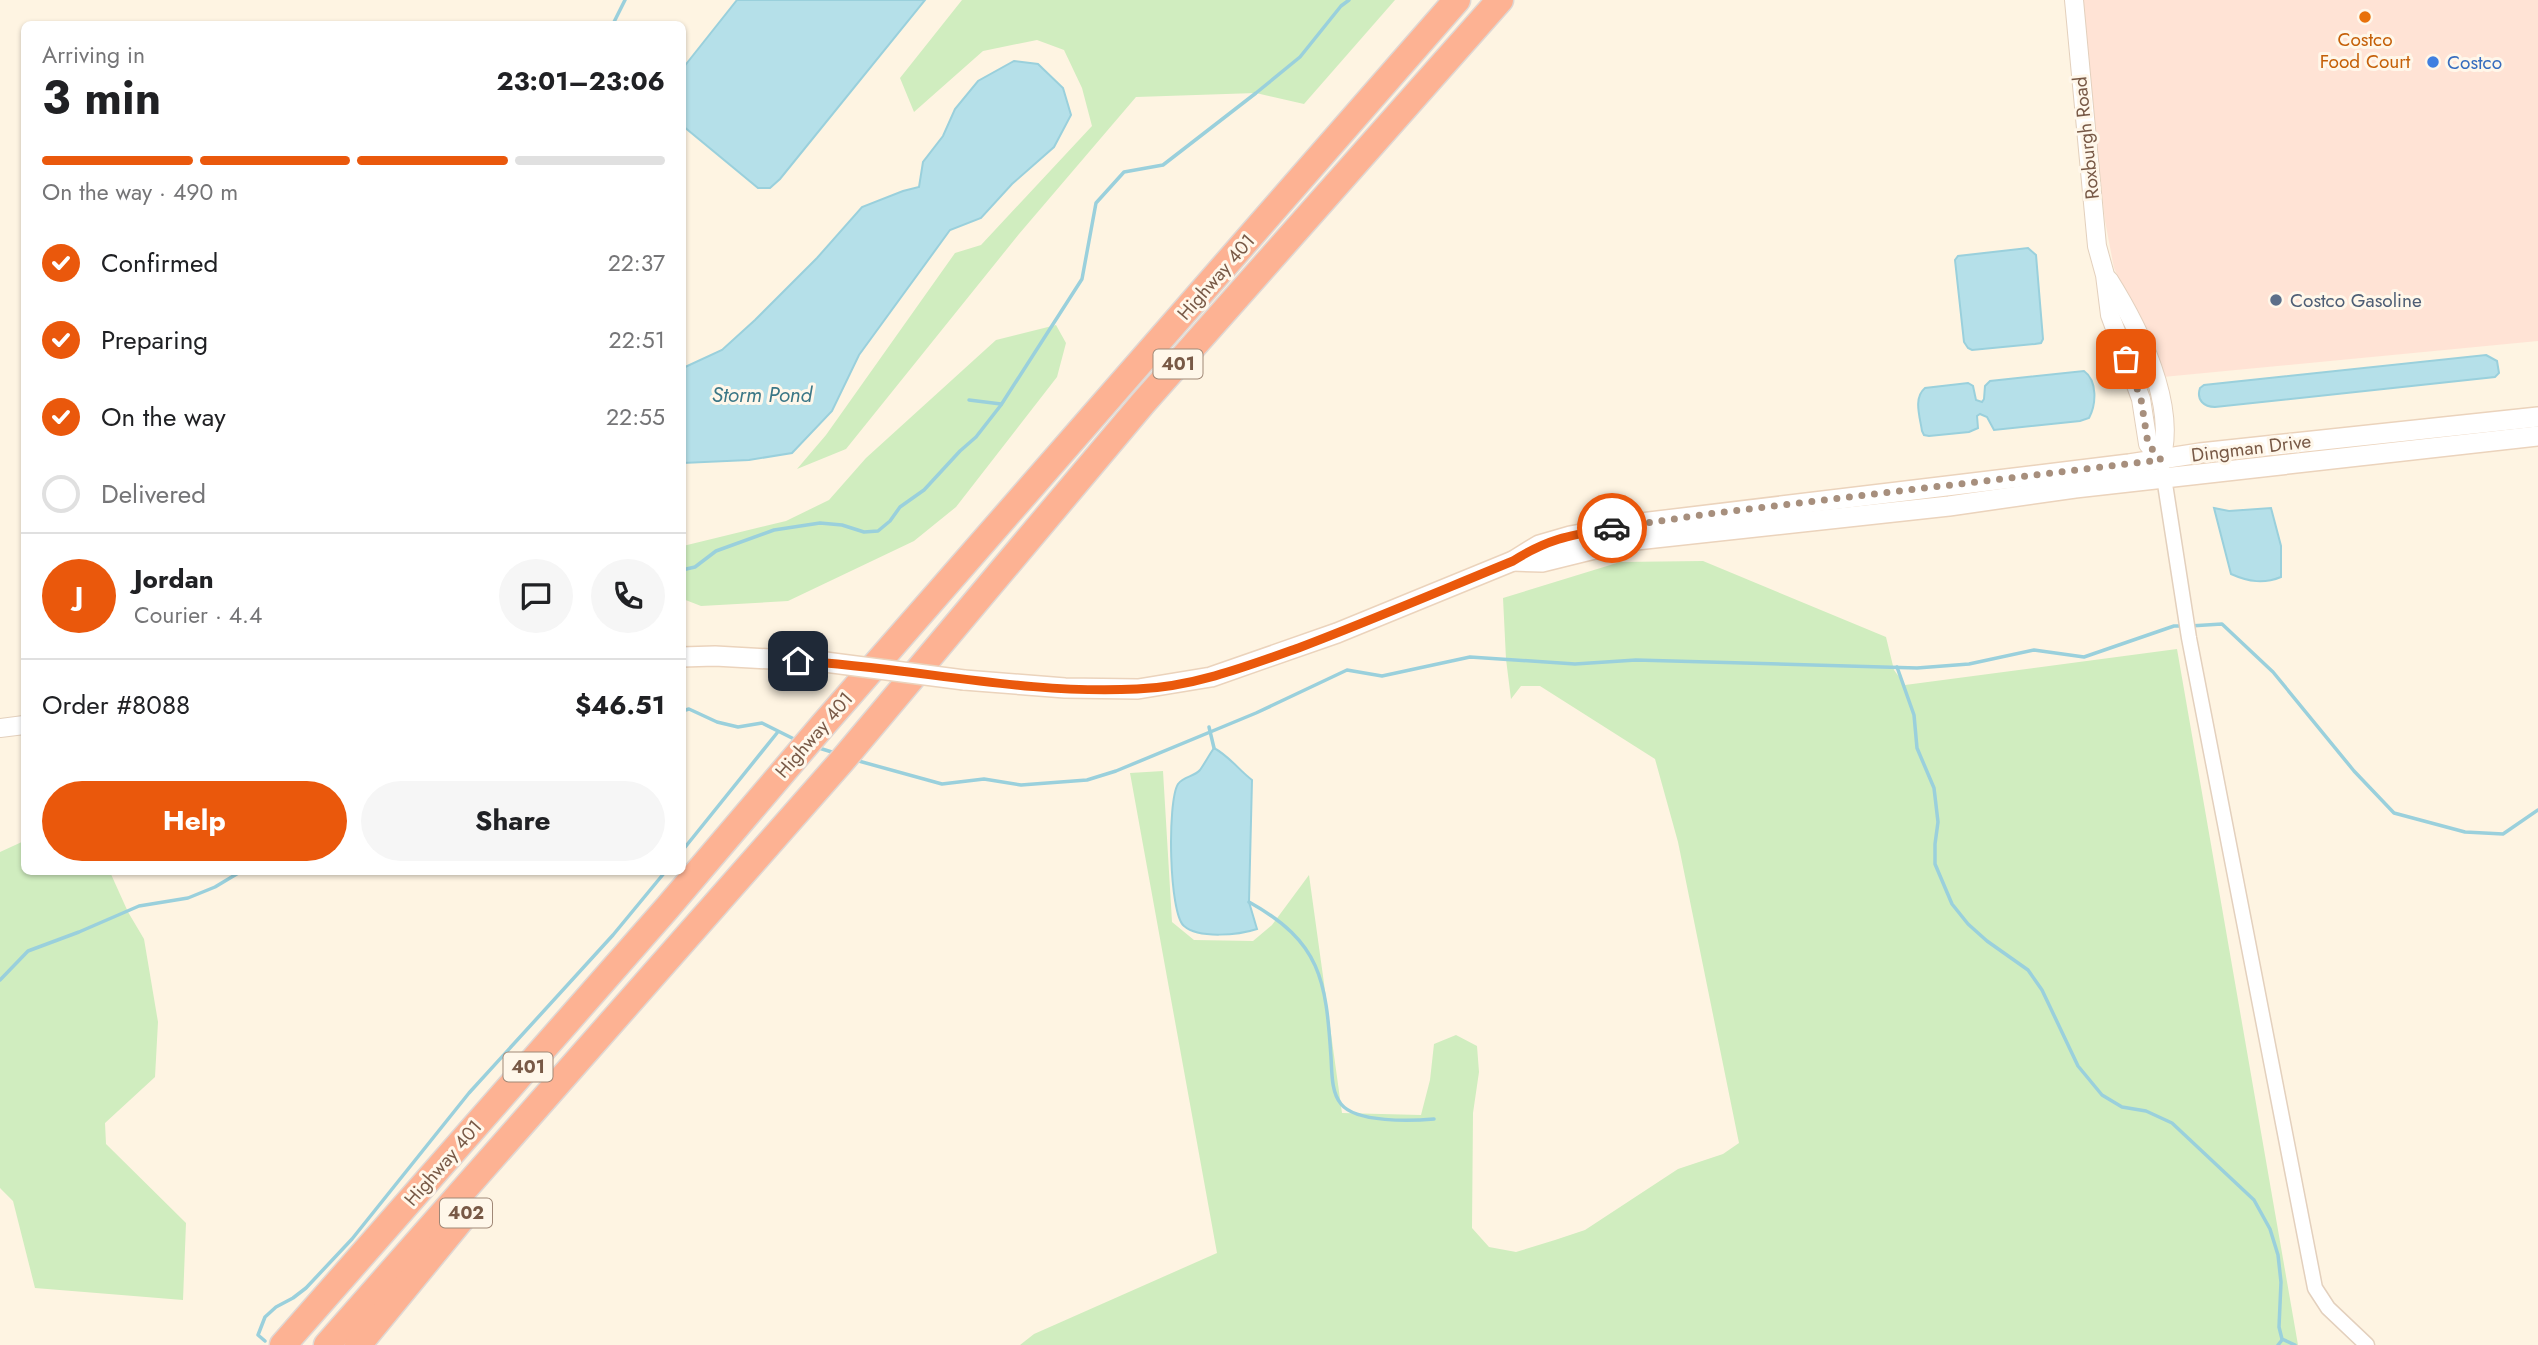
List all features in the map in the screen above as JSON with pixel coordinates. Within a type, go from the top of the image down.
[{"type":"highway","name":"Highway 401","points":[[283,1345],[668,907],[822,725],[1045,473],[1441,12],[1457,0]]},
{"type":"highway","name":"Highway 401","points":[[327,1345],[841,762],[1143,403],[1500,0]]},
{"type":"highway","name":"402","points":[[358,1345],[544,1118],[564,1076]]},
{"type":"main road","name":"Dingman Drive","points":[[2163,469],[2200,453],[2538,417]]},
{"type":"main road","name":"Dingman Drive","points":[[686,657],[825,662],[964,680],[1065,688],[1138,689],[1211,677],[1337,634],[1513,561],[1539,544],[1640,523],[2163,469],[2538,436]]},
{"type":"street","name":"Roxburgh Road","points":[[2074,0],[2098,246],[2105,275],[2127,309],[2161,397],[2166,442],[2163,469]]},
{"type":"street","points":[[2163,469],[2184,613],[2315,1288],[2328,1308],[2367,1345]]},
{"type":"street","points":[[0,727],[21,725]]},
{"type":"shaded area","points":[[2084,0],[2538,0],[2538,341],[2163,377],[2114,268],[2105,221],[2084,27]]},
{"type":"green space","points":[[962,0],[1395,0],[1304,104],[1256,93],[1136,97],[1019,234],[846,449],[797,469],[826,435],[955,253],[981,245],[1092,126],[1082,88],[1064,50],[1037,40],[983,51],[914,112],[900,78]]},
{"type":"green space","points":[[1056,325],[1066,343],[1057,377],[956,507],[914,541],[788,601],[701,606],[686,600],[686,545],[786,521],[829,500],[866,458],[996,340]]},
{"type":"green space","points":[[1703,561],[1886,637],[1894,670],[1905,685],[2177,649],[2298,1345],[1020,1345],[1034,1334],[1217,1253],[1130,773],[1163,771],[1172,922],[1194,940],[1253,941],[1272,925],[1309,875],[1342,1113],[1421,1115],[1430,1080],[1434,1044],[1456,1035],[1477,1046],[1479,1072],[1473,1113],[1472,1228],[1489,1247],[1516,1252],[1585,1230],[1678,1169],[1723,1154],[1739,1143],[1678,842],[1655,759],[1540,686],[1521,686],[1511,699],[1506,659],[1503,598],[1620,562]]},
{"type":"green space","points":[[21,842],[21,875],[111,875],[144,939],[158,1022],[155,1077],[105,1123],[106,1144],[186,1223],[183,1300],[35,1288],[13,1201],[0,1188],[0,852]]},
{"type":"water","points":[[737,0],[925,0],[770,188],[758,188],[686,128],[686,64]]},
{"type":"water","name":"Storm Pond","points":[[1014,61],[1038,64],[1063,88],[1071,115],[1054,147],[1012,184],[981,218],[950,230],[859,355],[832,411],[792,453],[749,460],[686,463],[686,367],[722,350],[817,258],[862,207],[919,187],[923,162],[943,136],[955,109],[978,81]]},
{"type":"water","points":[[2028,248],[2036,255],[2043,339],[2041,343],[1972,350],[1968,348],[1964,342],[1955,260],[1958,256]]},
{"type":"water","points":[[2486,355],[2497,361],[2499,373],[2495,377],[2215,407],[2204,404],[2199,396],[2200,388],[2204,385]]},
{"type":"water","points":[[2084,371],[2089,375],[2094,387],[2093,407],[2089,418],[1994,430],[1987,417],[1980,414],[1977,416],[1978,428],[1969,432],[1929,436],[1922,431],[1918,402],[1925,388],[1968,383],[1973,386],[1976,400],[1982,402],[1985,386],[1990,381]]},
{"type":"water","points":[[2214,508],[2229,511],[2271,508],[2281,546],[2281,577],[2256,581],[2231,574]]},
{"type":"water","points":[[1214,748],[1252,780],[1249,902],[1257,929],[1240,933],[1209,934],[1191,930],[1184,926],[1179,917],[1175,901],[1171,857],[1174,795],[1178,784],[1200,770]]},
{"type":"waterway","points":[[614,21],[625,0]]},
{"type":"waterway","points":[[686,569],[695,567],[716,551],[774,530],[820,523],[842,525],[864,532],[878,531],[890,521],[900,507],[924,490],[976,437],[1001,405],[1082,279],[1096,203],[1124,172],[1163,165],[1256,93],[1300,57],[1341,6],[1349,0]]},
{"type":"waterway","points":[[969,400],[1001,404]]},
{"type":"waterway","points":[[2190,626],[2222,624],[2273,672],[2354,771],[2394,813],[2465,832],[2503,834],[2538,810]]},
{"type":"waterway","points":[[855,760],[942,784],[984,779],[1021,785],[1087,780],[1116,771],[1256,713],[1347,670],[1382,676],[1470,657],[1575,664],[1636,660],[1917,668],[1969,664],[2034,650],[2084,657],[2174,626],[2182,626]]},
{"type":"waterway","points":[[1897,667],[1914,715],[1917,748],[1934,788],[1938,822],[1935,864],[1952,904],[1968,924],[1987,941],[2028,970],[2042,990],[2078,1066],[2102,1095],[2122,1107],[2146,1111],[2172,1123],[2254,1200],[2270,1229],[2278,1255],[2281,1282],[2279,1327],[2282,1339],[2295,1345]]},
{"type":"waterway","points":[[686,710],[738,727],[762,723],[798,741]]},
{"type":"waterway","points":[[1209,727],[1214,748]]},
{"type":"waterway","points":[[686,846],[777,733]]},
{"type":"waterway","points":[[819,748],[835,753]]},
{"type":"waterway","points":[[0,980],[28,951],[139,906],[188,898],[235,875]]},
{"type":"waterway","points":[[265,1341],[258,1335],[265,1317],[306,1288],[352,1239],[469,1093],[613,935],[663,875]]},
{"type":"waterway","points":[[1249,902],[1291,932],[1305,948],[1315,966],[1326,1006],[1334,1088],[1341,1104],[1348,1110],[1371,1118],[1434,1119]]},
{"type":"waterway","points":[[2278,1345],[2282,1340]]},
{"type":"way so far","points":[[1612,528],[1715,513],[2161,460],[2148,444],[2141,399],[2126,359]]},
{"type":"place","name":"Costco Food Court","points":[[2365,17]]},
{"type":"place","name":"Costco","points":[[2433,62]]},
{"type":"place","name":"Costco Gasoline","points":[[2276,300]]},
{"type":"route","points":[[798,661],[964,680],[1065,688],[1138,689],[1211,677],[1246,667],[1337,634],[1513,561],[1539,544],[1612,528]]}]
